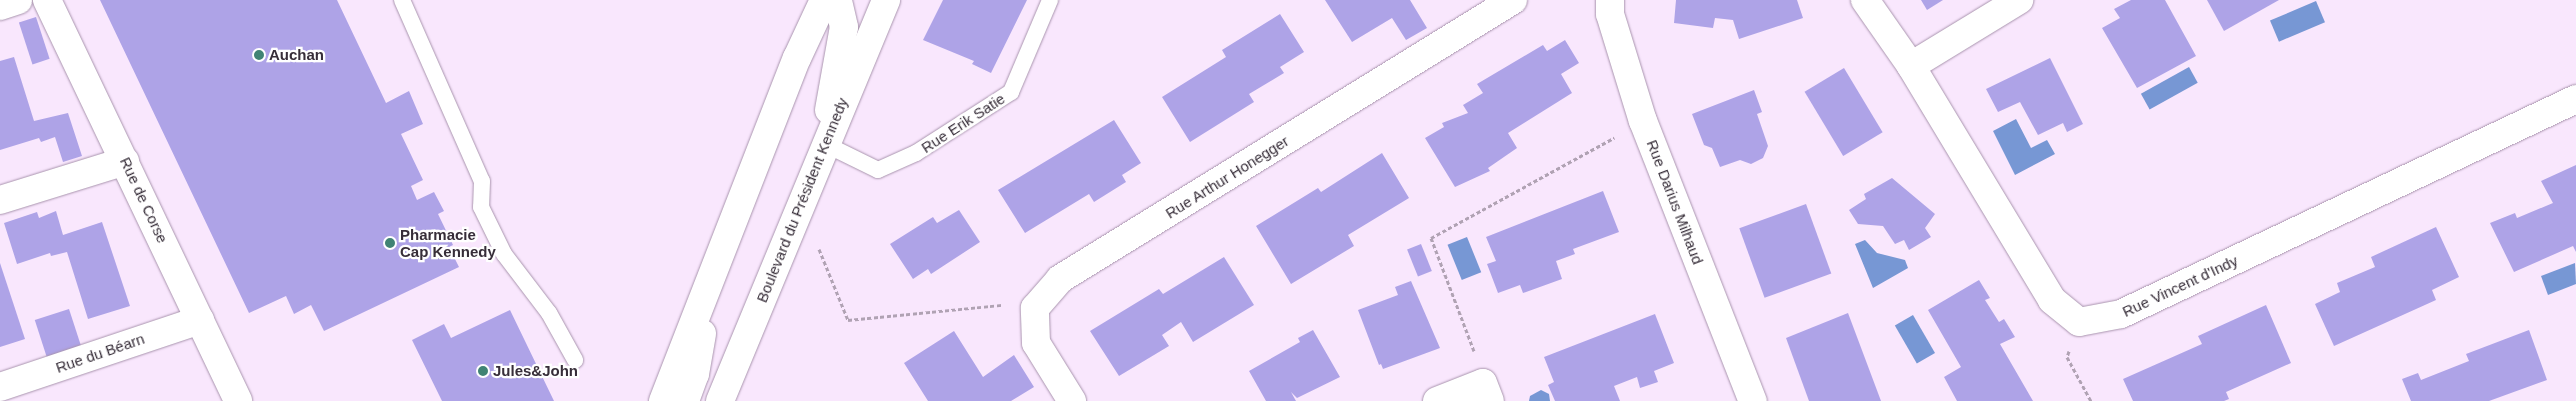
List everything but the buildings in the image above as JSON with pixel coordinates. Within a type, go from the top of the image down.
[{"type":"street","points":[[0,6],[18,0]]},
{"type":"street","name":"Rue de Corse","points":[[47,0],[238,401]]},
{"type":"street","points":[[664,401],[796,58],[824,0]]},
{"type":"street","points":[[825,144],[844,27],[838,0]]},
{"type":"street","name":"Boulevard du Président Kennedy","points":[[720,401],[886,0]]},
{"type":"street","name":"Rue Arthur Honegger","points":[[1035,308],[1060,279],[1514,0]]},
{"type":"street","name":"Rue Darius Milhaud","points":[[1610,0],[1610,14],[1643,121],[1753,401]]},
{"type":"street","points":[[1865,0],[1912,66],[2052,300],[2079,322]]},
{"type":"street","points":[[1912,66],[2019,0]]},
{"type":"street","name":"Rue Vincent d'Indy","points":[[2079,322],[2121,314],[2576,100]]},
{"type":"street","points":[[0,200],[125,161]]},
{"type":"street","points":[[685,401],[695,374],[711,276]]},
{"type":"street","points":[[1035,308],[1036,343],[1072,401]]},
{"type":"street","name":"Rue du Béarn","points":[[0,387],[200,320]]},
{"type":"street","points":[[1437,401],[1486,392]]},
{"type":"lane","points":[[402,0],[482,181],[481,207],[504,254],[549,313],[575,360]]},
{"type":"lane","name":"Rue Erik Satie","points":[[825,144],[878,170],[916,153],[1011,92],[1050,0]]},
{"type":"path","points":[[1486,392],[1477,358],[1431,238],[1643,121]]},
{"type":"path","points":[[816,242],[848,320],[995,304],[1035,308]]},
{"type":"path","points":[[2079,322],[2067,357],[2091,401]]},
{"type":"water","points":[[2316,1],[2325,22],[2279,42],[2270,21]]},
{"type":"water","points":[[2189,67],[2198,83],[2150,109],[2141,94]]},
{"type":"water","points":[[2016,119],[2031,148],[2047,140],[2055,154],[2015,175],[1993,131]]},
{"type":"water","points":[[1467,237],[1481,272],[1462,280],[1448,245]]},
{"type":"water","points":[[1865,240],[1877,253],[1905,260],[1908,268],[1873,288],[1855,244]]},
{"type":"water","points":[[2575,263],[2576,284],[2548,295],[2541,276]]},
{"type":"water","points":[[1913,315],[1935,353],[1917,364],[1895,326]]},
{"type":"water","points":[[1541,390],[1549,394],[1550,401],[1529,401],[1530,396]]},
{"type":"place","name":"Auchan","points":[[259,55]]},
{"type":"place","name":"Pharmacie Cap Kennedy","points":[[390,243]]},
{"type":"place","name":"Jules&John","points":[[483,371]]}]
